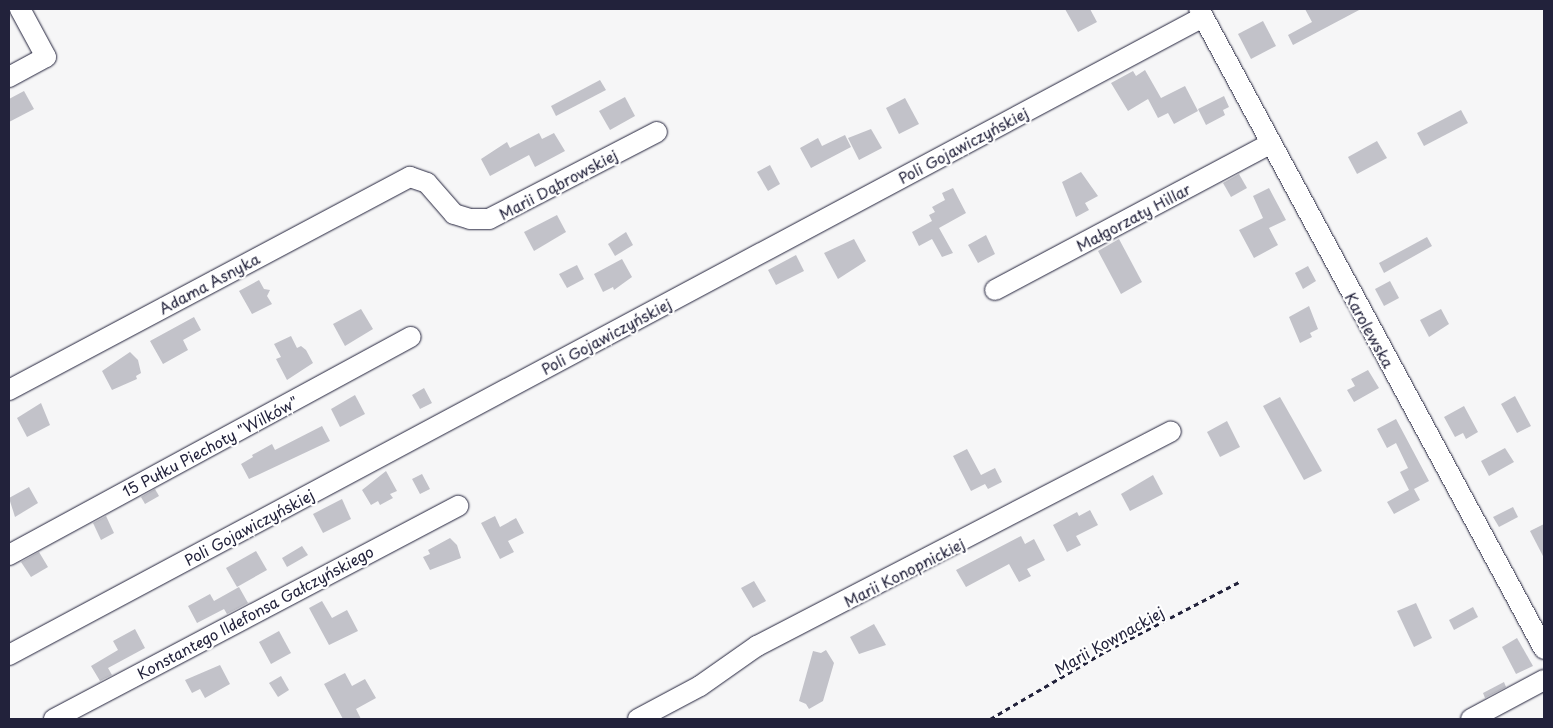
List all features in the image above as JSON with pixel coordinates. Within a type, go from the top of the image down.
[{"type":"street","points":[[9,77],[46,57],[20,9]]},
{"type":"street","name":"Karolewska","points":[[1201,13],[1544,649]]},
{"type":"street","name":"Poli Gojawiczyńskiej","points":[[9,656],[1201,13]]},
{"type":"street","name":"Marii Dąbrowskiej","points":[[410,177],[427,183],[454,214],[470,220],[489,219],[657,132]]},
{"type":"street","name":"Małgorzaty Hillar","points":[[996,290],[1270,144]]},
{"type":"street","name":"Adama Asnyka","points":[[9,390],[410,177]]},
{"type":"street","name":"15 Pułku Piechoty \"Wilków\"","points":[[9,555],[410,338]]},
{"type":"street","name":"Marii Konopnickiej","points":[[639,719],[700,686],[757,646],[1171,432]]},
{"type":"street","name":"Konstantego Ildefonsa Gałczyńskiego","points":[[54,719],[458,506]]},
{"type":"street","points":[[1471,719],[1544,680]]},
{"type":"path","name":"Marii Kownackiej","points":[[990,719],[1106,651],[1239,582]]},
{"type":"building","points":[[1065,9],[1090,9],[1097,22],[1078,32]]},
{"type":"building","points":[[1305,9],[1361,9],[1293,45],[1288,35],[1312,22]]},
{"type":"building","points":[[1263,21],[1276,46],[1251,59],[1238,34]]},
{"type":"building","points":[[1145,70],[1161,98],[1185,86],[1198,111],[1174,124],[1168,113],[1158,118],[1148,99],[1128,111],[1111,83],[1133,71],[1136,76]]},
{"type":"building","points":[[600,80],[606,90],[556,116],[551,106]]},
{"type":"building","points":[[24,91],[34,109],[9,122],[9,99]]},
{"type":"building","points":[[1224,96],[1229,107],[1223,110],[1225,115],[1206,125],[1198,109]]},
{"type":"building","points":[[625,97],[635,116],[610,130],[599,111]]},
{"type":"building","points":[[905,98],[919,124],[899,134],[886,108]]},
{"type":"building","points":[[1461,110],[1468,123],[1424,146],[1417,133]]},
{"type":"building","points":[[871,129],[882,148],[859,160],[848,138]]},
{"type":"building","points":[[539,133],[542,139],[554,133],[565,151],[535,167],[529,155],[490,176],[481,159],[507,142],[510,148]]},
{"type":"building","points":[[845,135],[851,147],[811,168],[800,148],[818,138],[822,146]]},
{"type":"building","points":[[1377,141],[1387,158],[1357,174],[1348,157]]},
{"type":"building","points":[[770,165],[780,184],[768,191],[757,172]]},
{"type":"building","points":[[1081,172],[1098,196],[1085,203],[1089,210],[1076,217],[1062,182]]},
{"type":"building","points":[[1239,174],[1247,188],[1231,197],[1223,183]]},
{"type":"building","points":[[953,188],[966,213],[939,228],[953,253],[942,257],[932,239],[919,246],[912,232],[932,221],[929,215],[935,212],[932,207],[945,200],[942,193]]},
{"type":"building","points":[[1269,188],[1286,220],[1269,228],[1278,245],[1254,258],[1239,230],[1263,218],[1253,196]]},
{"type":"building","points":[[557,215],[566,232],[534,251],[524,232]]},
{"type":"building","points":[[626,232],[633,245],[615,256],[608,244]]},
{"type":"building","points":[[986,235],[995,254],[978,263],[968,245]]},
{"type":"building","points":[[1427,237],[1432,246],[1384,273],[1379,263]]},
{"type":"building","points":[[854,239],[866,261],[838,279],[824,253]]},
{"type":"building","points":[[1119,239],[1142,282],[1121,294],[1098,251]]},
{"type":"building","points":[[796,255],[804,271],[776,285],[768,270]]},
{"type":"building","points":[[622,259],[632,277],[614,290],[613,287],[603,292],[594,274]]},
{"type":"building","points":[[577,265],[584,279],[567,288],[559,274]]},
{"type":"building","points":[[1308,266],[1316,281],[1303,289],[1295,273]]},
{"type":"building","points":[[259,280],[264,289],[270,290],[267,296],[272,304],[252,314],[239,291]]},
{"type":"building","points":[[1390,281],[1399,298],[1384,306],[1375,289]]},
{"type":"building","points":[[1309,306],[1318,329],[1310,333],[1312,337],[1300,343],[1289,317]]},
{"type":"building","points":[[361,309],[373,329],[345,346],[333,324]]},
{"type":"building","points":[[1441,309],[1449,324],[1429,337],[1420,320]]},
{"type":"building","points":[[194,317],[201,330],[183,340],[188,350],[163,364],[150,341]]},
{"type":"building","points":[[291,336],[297,348],[301,346],[306,350],[313,363],[287,380],[276,359],[281,357],[274,344]]},
{"type":"building","points":[[130,352],[138,360],[141,373],[136,376],[137,379],[112,390],[102,371]]},
{"type":"building","points":[[1368,370],[1379,388],[1354,402],[1347,390],[1355,386],[1351,379]]},
{"type":"building","points":[[424,388],[432,403],[420,409],[412,395]]},
{"type":"building","points":[[355,395],[365,414],[340,427],[331,409]]},
{"type":"building","points":[[1515,396],[1531,426],[1517,433],[1501,404]]},
{"type":"building","points":[[1280,397],[1322,471],[1304,480],[1263,406]]},
{"type":"building","points":[[41,403],[50,425],[27,437],[17,418]]},
{"type":"building","points":[[1464,406],[1478,432],[1466,439],[1463,433],[1455,437],[1444,417]]},
{"type":"building","points":[[1396,419],[1429,481],[1414,489],[1420,500],[1394,514],[1387,502],[1409,490],[1400,472],[1408,468],[1396,443],[1387,448],[1377,429]]},
{"type":"building","points":[[1227,421],[1240,447],[1220,457],[1207,432]]},
{"type":"building","points":[[322,426],[330,441],[249,479],[241,464],[253,457],[252,455],[272,444],[275,450]]},
{"type":"building","points":[[1505,448],[1514,462],[1489,476],[1481,461]]},
{"type":"building","points":[[967,449],[981,475],[995,468],[1002,482],[988,489],[985,484],[971,491],[953,456]]},
{"type":"building","points":[[386,471],[397,491],[390,494],[393,498],[380,505],[378,501],[371,505],[362,490]]},
{"type":"building","points":[[422,474],[430,489],[420,494],[412,479]]},
{"type":"building","points":[[1153,475],[1163,494],[1130,511],[1121,494]]},
{"type":"building","points":[[29,487],[38,503],[15,517],[9,498]]},
{"type":"building","points":[[155,489],[159,496],[145,504],[141,497]]},
{"type":"building","points":[[342,499],[351,519],[323,533],[313,514]]},
{"type":"building","points":[[1513,507],[1518,517],[1499,527],[1493,517]]},
{"type":"building","points":[[1090,510],[1098,525],[1076,536],[1081,545],[1067,552],[1053,525],[1077,512],[1079,516]]},
{"type":"building","points":[[106,516],[114,533],[101,540],[93,523]]},
{"type":"building","points":[[495,516],[500,527],[516,518],[524,533],[508,541],[514,552],[500,559],[481,523]]},
{"type":"building","points":[[1544,524],[1544,558],[1530,531]]},
{"type":"building","points":[[1021,536],[1025,544],[1034,539],[1045,560],[1027,569],[1031,576],[1019,582],[1009,564],[966,587],[956,570]]},
{"type":"building","points":[[450,538],[457,545],[461,558],[430,570],[423,557],[430,554],[428,550]]},
{"type":"building","points":[[302,546],[308,555],[287,567],[282,558]]},
{"type":"building","points":[[256,551],[267,570],[237,587],[226,568]]},
{"type":"building","points":[[39,552],[48,567],[31,577],[21,562]]},
{"type":"building","points":[[754,581],[766,601],[753,608],[741,588]]},
{"type":"building","points":[[239,587],[248,603],[227,614],[224,609],[197,623],[188,606],[210,594],[214,601]]},
{"type":"building","points":[[322,601],[332,618],[347,610],[358,631],[329,645],[309,608]]},
{"type":"building","points":[[1416,603],[1432,638],[1414,647],[1397,611]]},
{"type":"building","points":[[1473,607],[1478,617],[1454,630],[1449,620]]},
{"type":"building","points":[[874,624],[886,645],[859,654],[850,637]]},
{"type":"building","points":[[135,629],[145,648],[108,668],[112,675],[100,681],[91,666],[118,650],[113,641]]},
{"type":"building","points":[[279,631],[291,653],[271,664],[259,642]]},
{"type":"building","points":[[1517,638],[1533,666],[1516,674],[1502,647]]},
{"type":"building","points":[[826,650],[834,663],[823,701],[809,709],[806,704],[799,701],[813,651],[821,653]]},
{"type":"building","points":[[220,665],[230,684],[205,698],[200,689],[192,693],[185,680]]},
{"type":"building","points":[[345,673],[352,686],[365,679],[376,698],[356,709],[361,719],[343,719],[324,684]]},
{"type":"building","points":[[281,676],[289,690],[278,697],[269,683]]},
{"type":"building","points":[[1504,682],[1506,687],[1485,698],[1483,693]]}]
